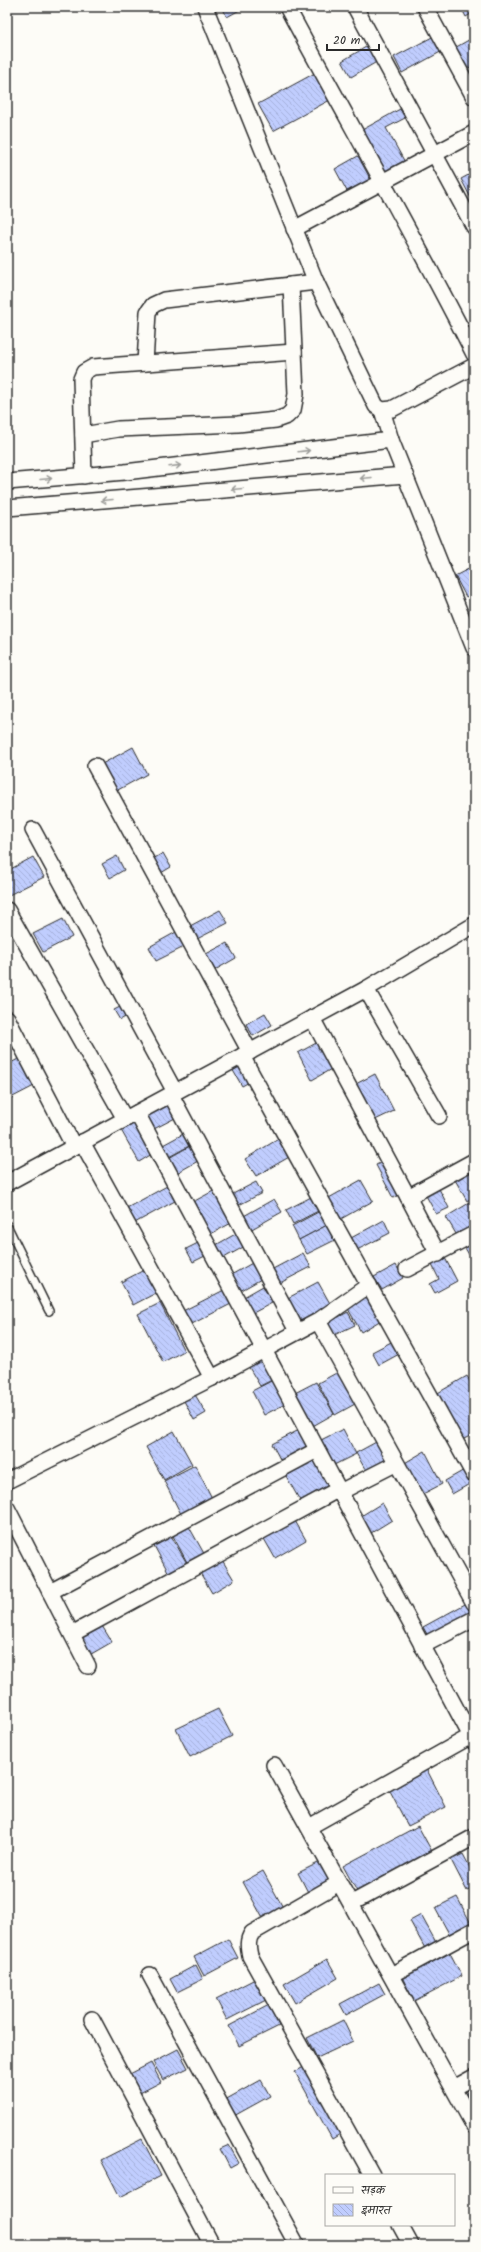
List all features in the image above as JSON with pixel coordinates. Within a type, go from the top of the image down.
[{"type":"street","points":[[205,7],[316,282],[376,406],[382,410],[392,409],[474,366]]},
{"type":"street","points":[[287,7],[381,182],[426,259],[474,354]]},
{"type":"street","points":[[355,7],[474,227]]},
{"type":"street","points":[[426,7],[474,97]]},
{"type":"street","points":[[294,229],[474,133]]},
{"type":"street","points":[[146,363],[148,312],[153,305],[164,300],[316,282]]},
{"type":"street","points":[[83,435],[118,428],[238,424],[287,416],[293,410],[296,394],[291,285]]},
{"type":"street","points":[[84,476],[81,380],[84,372],[93,367],[294,352]]},
{"type":"street","points":[[382,410],[391,440],[474,648]]},
{"type":"street","points":[[7,482],[84,476],[391,440]]},
{"type":"street","points":[[7,508],[405,475]]},
{"type":"street","points":[[95,766],[347,1249],[369,1285],[474,1475]]},
{"type":"street","points":[[33,830],[173,1093],[297,1331]]},
{"type":"street","points":[[7,910],[131,1116],[263,1349],[472,1739],[309,1827]]},
{"type":"street","points":[[7,1183],[366,989],[474,925]]},
{"type":"street","points":[[366,989],[439,1116]]},
{"type":"street","points":[[7,1018],[212,1378]]},
{"type":"street","points":[[312,1018],[438,1254]]},
{"type":"street","points":[[408,1197],[474,1161]]},
{"type":"street","points":[[407,1269],[474,1234]]},
{"type":"street","points":[[7,1481],[212,1378],[263,1349],[318,1321],[369,1285]]},
{"type":"street","points":[[318,1321],[395,1464],[474,1603]]},
{"type":"street","points":[[50,1592],[317,1450]]},
{"type":"street","points":[[72,1634],[340,1491],[395,1464]]},
{"type":"street","points":[[7,1508],[88,1666]]},
{"type":"street","points":[[422,1646],[474,1619]]},
{"type":"street","points":[[274,1764],[474,2126]]},
{"type":"street","points":[[352,1903],[474,1837]]},
{"type":"street","points":[[339,1883],[252,1933],[248,1938],[248,1947],[250,1956],[371,2174]]},
{"type":"street","points":[[391,1975],[474,1930]]},
{"type":"street","points":[[150,1975],[297,2245]]},
{"type":"street","points":[[92,2019],[212,2245]]},
{"type":"street","points":[[454,2088],[474,2077]]},
{"type":"street","points":[[401,2226],[411,2245]]},
{"type":"lane","points":[[7,1225],[49,1311]]},
{"type":"building","points":[[222,7],[245,7],[227,17]]},
{"type":"building","points":[[461,7],[474,7],[474,12],[466,17]]},
{"type":"building","points":[[438,34],[446,49],[402,73],[394,57]]},
{"type":"building","points":[[474,37],[474,65],[463,71],[451,50]]},
{"type":"building","points":[[371,44],[380,60],[351,77],[342,61]]},
{"type":"building","points":[[315,73],[330,100],[273,131],[258,104]]},
{"type":"building","points":[[400,109],[405,118],[386,128],[407,166],[387,177],[362,130]]},
{"type":"building","points":[[358,156],[372,182],[349,195],[335,169]]},
{"type":"building","points":[[474,172],[474,204],[461,179]]},
{"type":"building","points":[[474,566],[474,593],[466,597],[455,576]]},
{"type":"building","points":[[133,747],[147,774],[116,791],[102,764]]},
{"type":"building","points":[[163,853],[171,867],[161,873],[153,859]]},
{"type":"building","points":[[117,856],[124,870],[110,878],[102,864]]},
{"type":"building","points":[[33,857],[44,877],[7,896],[7,871]]},
{"type":"building","points":[[220,910],[228,923],[197,939],[190,926]]},
{"type":"building","points":[[63,919],[72,937],[43,952],[33,934]]},
{"type":"building","points":[[178,931],[186,946],[156,961],[149,947]]},
{"type":"building","points":[[227,943],[236,958],[215,970],[206,954]]},
{"type":"building","points":[[122,1006],[127,1016],[120,1020],[114,1010]]},
{"type":"building","points":[[265,1013],[272,1025],[253,1036],[246,1024]]},
{"type":"building","points":[[318,1042],[333,1068],[312,1080],[298,1053]]},
{"type":"building","points":[[20,1058],[34,1086],[7,1100],[7,1065]]},
{"type":"building","points":[[244,1060],[255,1079],[242,1086],[231,1067]]},
{"type":"building","points":[[375,1074],[394,1111],[371,1122],[352,1086]]},
{"type":"building","points":[[169,1102],[177,1117],[152,1130],[144,1114]]},
{"type":"building","points":[[134,1122],[152,1154],[139,1162],[121,1130]]},
{"type":"building","points":[[185,1133],[191,1145],[167,1158],[161,1146]]},
{"type":"building","points":[[280,1138],[291,1156],[256,1176],[245,1159]]},
{"type":"building","points":[[190,1146],[198,1161],[175,1174],[167,1159]]},
{"type":"building","points":[[384,1161],[401,1194],[393,1198],[376,1165]]},
{"type":"building","points":[[474,1166],[474,1197],[467,1201],[454,1178]]},
{"type":"building","points":[[361,1180],[373,1201],[339,1220],[327,1199]]},
{"type":"building","points":[[256,1182],[262,1193],[237,1206],[231,1195]]},
{"type":"building","points":[[436,1183],[449,1208],[436,1214],[423,1190]]},
{"type":"building","points":[[167,1186],[175,1201],[131,1225],[123,1210]]},
{"type":"building","points":[[217,1189],[235,1221],[207,1236],[189,1204]]},
{"type":"building","points":[[315,1195],[322,1209],[293,1224],[286,1210]]},
{"type":"building","points":[[274,1199],[282,1212],[250,1230],[242,1217]]},
{"type":"building","points":[[474,1200],[474,1230],[459,1239],[446,1217]]},
{"type":"building","points":[[322,1210],[329,1224],[299,1240],[292,1226]]},
{"type":"building","points":[[384,1220],[390,1233],[357,1250],[351,1238]]},
{"type":"building","points":[[329,1224],[337,1239],[307,1254],[299,1240]]},
{"type":"building","points":[[239,1232],[247,1245],[222,1259],[214,1246]]},
{"type":"building","points":[[474,1242],[474,1263],[465,1248]]},
{"type":"building","points":[[198,1243],[205,1256],[193,1262],[186,1249]]},
{"type":"building","points":[[303,1253],[311,1267],[278,1284],[271,1270]]},
{"type":"building","points":[[444,1256],[457,1281],[435,1293],[430,1284],[439,1279],[431,1263]]},
{"type":"building","points":[[254,1262],[263,1278],[240,1291],[231,1275]]},
{"type":"building","points":[[396,1265],[403,1278],[382,1290],[374,1277]]},
{"type":"building","points":[[144,1270],[156,1293],[133,1305],[121,1282]]},
{"type":"building","points":[[318,1282],[332,1307],[300,1325],[286,1299]]},
{"type":"building","points":[[263,1286],[272,1303],[251,1314],[242,1298]]},
{"type":"building","points":[[224,1290],[231,1304],[186,1327],[179,1313]]},
{"type":"building","points":[[369,1295],[383,1319],[361,1332],[347,1307]]},
{"type":"building","points":[[160,1303],[184,1351],[163,1362],[138,1314]]},
{"type":"building","points":[[348,1312],[355,1325],[332,1336],[325,1324]]},
{"type":"building","points":[[395,1340],[401,1353],[379,1365],[372,1352]]},
{"type":"building","points":[[259,1357],[272,1380],[260,1386],[247,1364]]},
{"type":"building","points":[[338,1372],[355,1404],[335,1415],[318,1383]]},
{"type":"building","points":[[467,1376],[474,1388],[474,1434],[462,1440],[436,1394]]},
{"type":"building","points":[[275,1379],[287,1403],[264,1415],[252,1391]]},
{"type":"building","points":[[316,1382],[334,1414],[311,1427],[293,1394]]},
{"type":"building","points":[[194,1393],[206,1413],[194,1420],[183,1399]]},
{"type":"building","points":[[343,1429],[356,1454],[332,1466],[319,1441]]},
{"type":"building","points":[[299,1430],[310,1448],[282,1463],[272,1444]]},
{"type":"building","points":[[174,1431],[192,1464],[164,1480],[146,1447]]},
{"type":"building","points":[[378,1441],[391,1464],[369,1476],[356,1453]]},
{"type":"building","points":[[425,1451],[442,1484],[421,1495],[403,1464]]},
{"type":"building","points":[[315,1459],[332,1490],[303,1506],[286,1476]]},
{"type":"building","points":[[195,1465],[213,1500],[182,1516],[164,1481]]},
{"type":"building","points":[[466,1469],[473,1482],[452,1494],[445,1481]]},
{"type":"building","points":[[382,1503],[392,1520],[371,1533],[361,1516]]},
{"type":"building","points":[[294,1519],[306,1540],[275,1558],[263,1537]]},
{"type":"building","points":[[188,1525],[206,1557],[189,1566],[172,1534]]},
{"type":"building","points":[[169,1532],[189,1567],[171,1577],[152,1542]]},
{"type":"building","points":[[221,1558],[234,1580],[212,1593],[199,1571]]},
{"type":"building","points":[[467,1603],[473,1615],[429,1638],[423,1627]]},
{"type":"building","points":[[99,1621],[112,1642],[86,1657],[74,1636]]},
{"type":"building","points":[[218,1709],[232,1736],[190,1757],[176,1729]]},
{"type":"building","points":[[426,1768],[446,1807],[408,1826],[388,1788]]},
{"type":"building","points":[[418,1826],[435,1857],[360,1897],[343,1866]]},
{"type":"building","points":[[463,1854],[474,1875],[474,1888],[467,1891],[451,1860]]},
{"type":"building","points":[[320,1862],[333,1885],[311,1898],[298,1873]]},
{"type":"building","points":[[263,1871],[286,1913],[266,1924],[243,1882]]},
{"type":"building","points":[[457,1897],[474,1929],[453,1941],[435,1908]]},
{"type":"building","points":[[421,1915],[438,1946],[427,1952],[410,1921]]},
{"type":"building","points":[[228,1939],[238,1958],[204,1976],[194,1957]]},
{"type":"building","points":[[450,1953],[462,1976],[414,2001],[402,1977]]},
{"type":"building","points":[[327,1959],[338,1978],[295,2003],[284,1984]]},
{"type":"building","points":[[196,1965],[203,1979],[177,1992],[170,1979]]},
{"type":"building","points":[[257,1978],[268,1999],[227,2020],[216,1999]]},
{"type":"building","points":[[379,1983],[385,1994],[346,2015],[340,2004]]},
{"type":"building","points":[[269,2005],[279,2026],[239,2046],[229,2026]]},
{"type":"building","points":[[343,2020],[353,2041],[317,2058],[307,2038]]},
{"type":"building","points":[[178,2049],[188,2068],[163,2080],[153,2062]]},
{"type":"building","points":[[151,2063],[161,2082],[136,2095],[126,2076]]},
{"type":"building","points":[[307,2065],[345,2131],[332,2139],[295,2072]]},
{"type":"building","points":[[261,2080],[270,2096],[232,2117],[223,2101]]},
{"type":"building","points":[[474,2089],[474,2109],[466,2093]]},
{"type":"building","points":[[142,2139],[161,2176],[120,2197],[101,2160]]},
{"type":"building","points":[[229,2145],[239,2163],[230,2168],[220,2149]]}]
